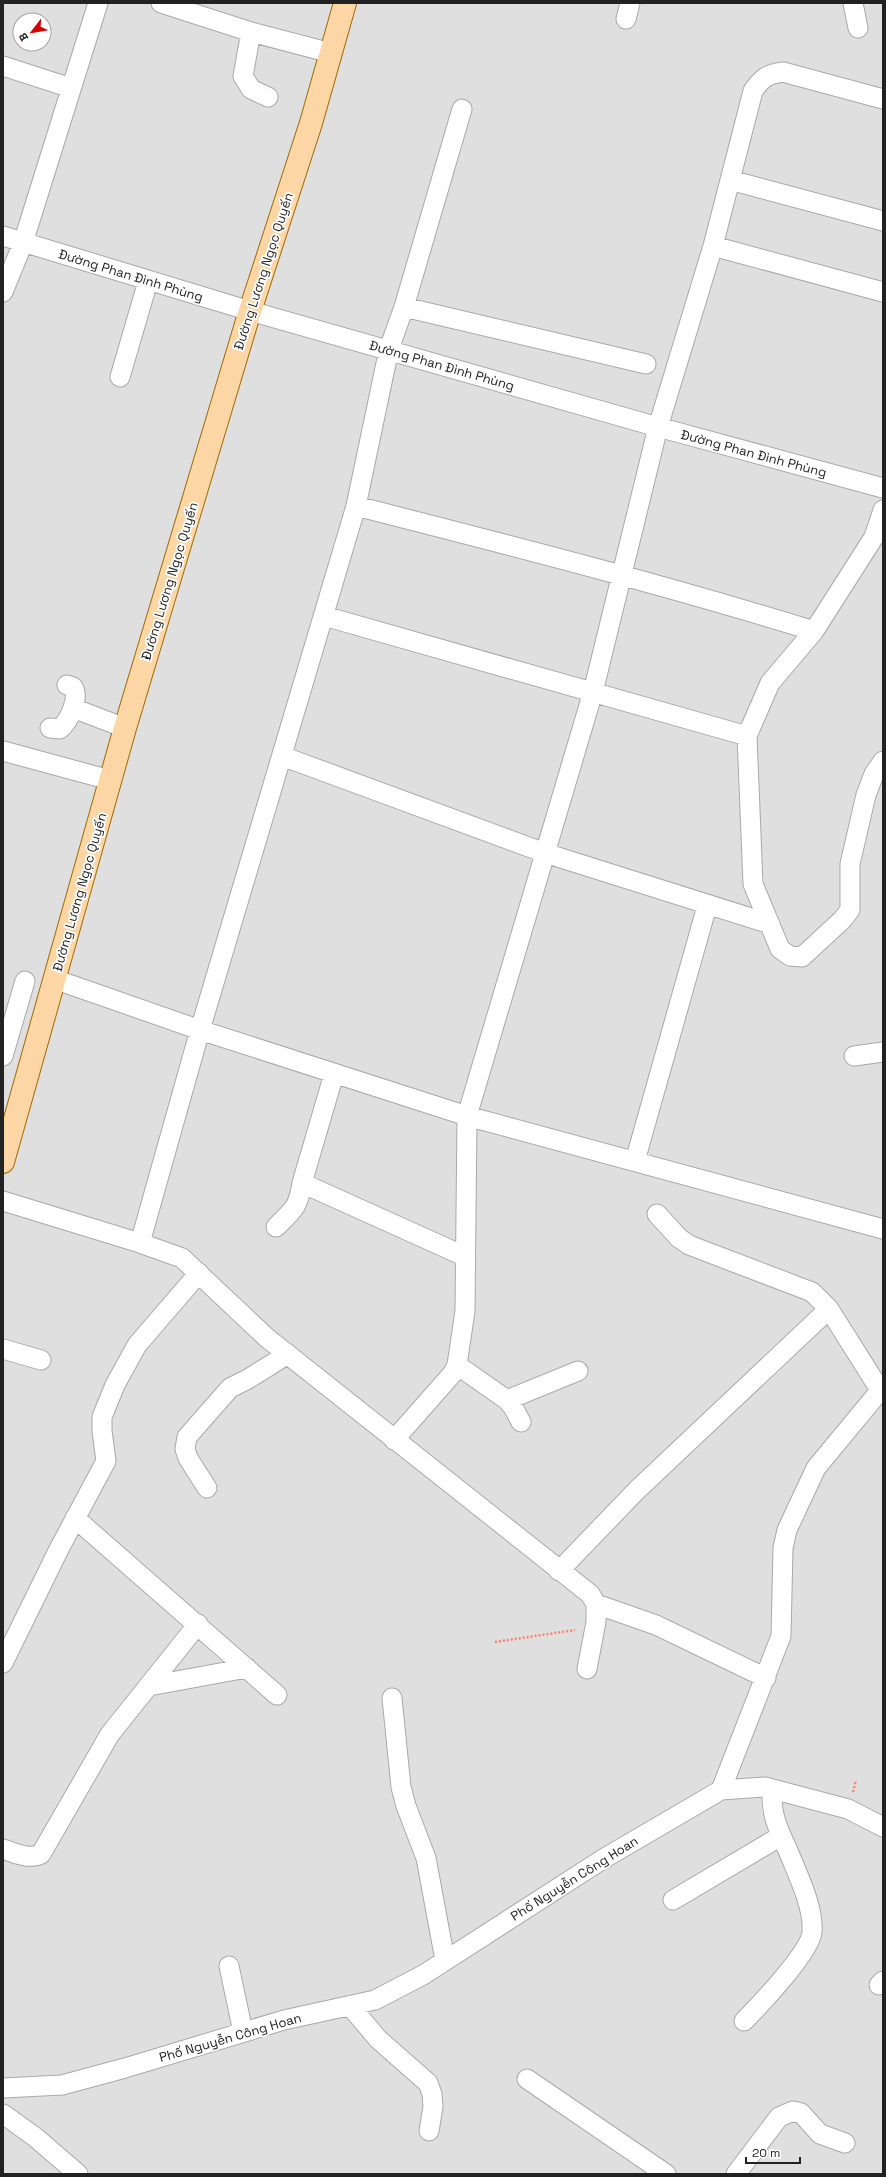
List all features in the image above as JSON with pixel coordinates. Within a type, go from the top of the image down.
[{"type":"main road","name":"Đường Lương Ngọc Quyến","points":[[3,1162],[9,1116],[54,979],[125,728],[250,311],[311,123],[345,3]]},
{"type":"street","points":[[3,292],[23,243],[98,3]]},
{"type":"street","points":[[161,3],[251,32],[331,53]]},
{"type":"street","points":[[853,3],[858,28]]},
{"type":"street","points":[[251,32],[242,76],[251,89],[268,97]]},
{"type":"street","points":[[3,66],[71,88]]},
{"type":"street","points":[[394,1440],[452,1373],[457,1364],[464,1311],[467,1116],[593,692],[658,427],[713,246],[753,91],[758,83],[768,74],[783,72],[883,99]]},
{"type":"street","points":[[140,1243],[200,1030],[356,506],[389,350],[404,307],[462,109]]},
{"type":"street","points":[[730,180],[883,221]]},
{"type":"street","name":"Đường Phan Đình Phùng","points":[[3,236],[250,311],[658,427],[883,488]]},
{"type":"street","points":[[713,246],[883,292]]},
{"type":"street","points":[[120,377],[148,281]]},
{"type":"street","points":[[404,307],[646,364]]},
{"type":"street","points":[[356,506],[622,574],[710,598],[814,630]]},
{"type":"street","points":[[883,510],[878,543],[814,630],[770,683],[747,736],[753,884],[780,949],[790,956],[802,957],[842,920],[850,910],[850,864],[866,795],[874,774],[883,761]]},
{"type":"street","points":[[324,616],[747,736]]},
{"type":"street","points":[[50,728],[60,729],[64,725],[73,708],[75,690],[73,687],[67,685]]},
{"type":"street","points":[[73,708],[125,728]]},
{"type":"street","points":[[3,751],[110,780]]},
{"type":"street","points":[[282,756],[545,853],[707,906],[770,924]]},
{"type":"street","points":[[635,1161],[707,906]]},
{"type":"street","points":[[54,979],[200,1030],[467,1116],[883,1229]]},
{"type":"street","points":[[3,1056],[25,982]]},
{"type":"street","points":[[854,1056],[883,1052]]},
{"type":"street","points":[[276,1227],[296,1207],[299,1201],[302,1183],[334,1074]]},
{"type":"street","points":[[302,1183],[464,1256]]},
{"type":"street","points":[[3,1201],[140,1243],[182,1258],[231,1306],[288,1354],[394,1440],[590,1594],[596,1613],[587,1669]]},
{"type":"street","points":[[657,1214],[689,1245],[812,1292],[829,1310],[882,1389],[816,1468],[787,1530],[783,1548],[782,1636],[721,1790],[747,1787],[765,1787],[848,1809],[883,1827]]},
{"type":"street","points":[[3,1663],[75,1518],[106,1461],[102,1431],[102,1417],[115,1385],[137,1345],[199,1273]]},
{"type":"street","points":[[559,1571],[636,1490],[829,1310]]},
{"type":"street","points":[[3,1349],[41,1360]]},
{"type":"street","points":[[207,1488],[188,1458],[185,1449],[187,1437],[230,1388],[248,1379],[288,1354]]},
{"type":"street","points":[[457,1364],[507,1400],[513,1407],[521,1422]]},
{"type":"street","points":[[507,1400],[578,1371]]},
{"type":"street","points":[[75,1518],[198,1624],[277,1695]]},
{"type":"street","points":[[596,1613],[656,1625],[766,1678]]},
{"type":"street","points":[[3,1849],[27,1856],[35,1856],[40,1854],[110,1734],[198,1624]]},
{"type":"street","points":[[149,1686],[247,1668]]},
{"type":"street","points":[[392,1698],[401,1787],[406,1806],[426,1858],[445,1960]]},
{"type":"street","points":[[744,2021],[778,1985],[812,1937],[806,1893],[772,1813],[772,1789]]},
{"type":"street","name":"Phố Nguyễn Công Hoan","points":[[3,2088],[62,2085],[125,2068],[284,2020],[350,2007],[374,2000],[423,1975],[603,1859],[721,1790]]},
{"type":"street","points":[[673,1900],[782,1836]]},
{"type":"street","points":[[225,1973],[236,2034]]},
{"type":"street","points":[[350,2007],[378,2039],[428,2083],[432,2094],[433,2107],[429,2131]]},
{"type":"street","points":[[527,2079],[666,2174]]},
{"type":"street","points":[[736,2174],[779,2117],[793,2111],[801,2113],[820,2134],[845,2143]]},
{"type":"street","points":[[3,2114],[35,2137],[78,2174]]},
{"type":"path","points":[[495,1642],[570,1632],[596,1613]]},
{"type":"shaded area","points":[[3,3],[883,3],[883,2174],[3,2174]]}]
